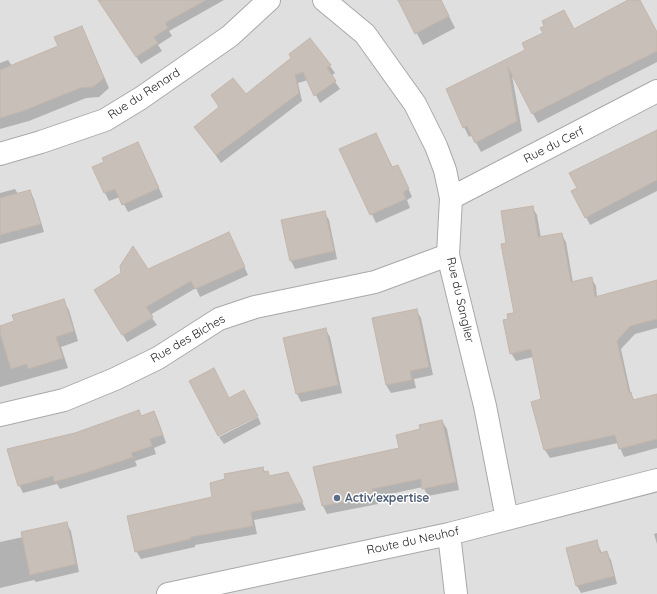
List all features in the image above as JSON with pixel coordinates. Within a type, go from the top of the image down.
[{"type":"street","name":"Rue du Renard","points":[[0,154],[41,142],[104,120],[141,98],[230,36],[269,0]]},
{"type":"street","name":"Rue du Sanglier","points":[[324,0],[365,34],[415,104],[436,146],[445,170],[451,198],[448,255],[485,406],[507,519]]},
{"type":"street","name":"Rue du Cerf","points":[[451,198],[657,91]]},
{"type":"street","name":"Rue des Biches","points":[[0,415],[64,400],[116,379],[158,358],[219,319],[255,307],[375,282],[448,255]]},
{"type":"street","name":"Route du Neuhof","points":[[168,594],[449,534],[657,480]]},
{"type":"street","points":[[449,534],[456,594]]},
{"type":"shaded area","points":[[0,0],[657,0],[657,594],[0,594]]},
{"type":"building","points":[[98,0],[206,0],[165,23],[168,28],[154,37],[158,43],[136,57]]},
{"type":"building","points":[[398,0],[441,0],[449,16],[415,34]]},
{"type":"building","points":[[628,0],[640,0],[657,32],[657,51],[532,114],[508,67],[517,121],[475,143],[467,126],[463,128],[446,89],[525,50],[522,43],[543,33],[540,28],[544,26],[542,21],[564,10],[574,29]]},
{"type":"building","points":[[82,26],[104,78],[93,87],[80,88],[23,111],[0,118],[0,70],[58,46],[54,37]]},
{"type":"building","points":[[310,38],[331,65],[327,68],[336,81],[314,96],[303,72],[295,75],[299,93],[216,155],[194,127],[219,107],[211,95],[233,78],[246,94],[291,58],[289,54]]},
{"type":"building","points":[[657,130],[657,180],[585,218],[571,191],[577,188],[569,173]]},
{"type":"building","points":[[376,133],[392,167],[398,165],[409,189],[403,192],[406,199],[370,215],[339,149]]},
{"type":"building","points":[[138,142],[159,188],[122,205],[115,189],[104,193],[92,167],[104,162],[102,158]]},
{"type":"building","points":[[30,190],[41,224],[0,235],[0,198]]},
{"type":"building","points":[[533,206],[538,237],[562,233],[571,282],[592,277],[595,297],[657,280],[657,319],[630,326],[617,341],[629,393],[631,392],[633,400],[657,394],[657,439],[619,449],[615,435],[544,450],[531,402],[541,399],[531,349],[510,354],[503,320],[508,319],[507,314],[514,313],[501,244],[506,243],[501,211]]},
{"type":"building","points":[[325,211],[334,251],[290,261],[281,220]]},
{"type":"building","points":[[229,232],[245,267],[195,289],[191,281],[146,307],[153,317],[122,335],[94,290],[121,273],[120,266],[133,246],[148,269]]},
{"type":"building","points":[[64,299],[74,331],[56,337],[63,358],[28,369],[27,364],[11,369],[0,333],[0,326],[14,321],[12,315]]},
{"type":"building","points":[[417,309],[429,367],[410,371],[412,380],[386,385],[372,318]]},
{"type":"building","points":[[326,328],[338,385],[296,394],[283,338]]},
{"type":"building","points":[[214,368],[229,398],[244,390],[258,416],[218,436],[189,381]]},
{"type":"building","points":[[139,410],[141,416],[154,411],[163,435],[150,439],[152,446],[131,453],[133,457],[92,471],[54,482],[53,476],[18,486],[7,449],[75,433]]},
{"type":"building","points":[[442,420],[456,482],[422,489],[421,479],[372,489],[374,496],[322,506],[313,467],[399,448],[396,435],[420,429],[419,425]]},
{"type":"building","points":[[263,467],[264,472],[268,471],[269,476],[288,472],[303,502],[251,512],[253,526],[191,537],[191,539],[135,552],[127,516],[212,497],[210,483],[225,479],[224,474]]},
{"type":"building","points":[[67,522],[76,564],[30,575],[21,532]]},
{"type":"building","points":[[597,540],[600,553],[607,551],[614,576],[576,586],[566,548]]},
{"type":"place","name":"Activ'expertise","points":[[337,498]]}]
